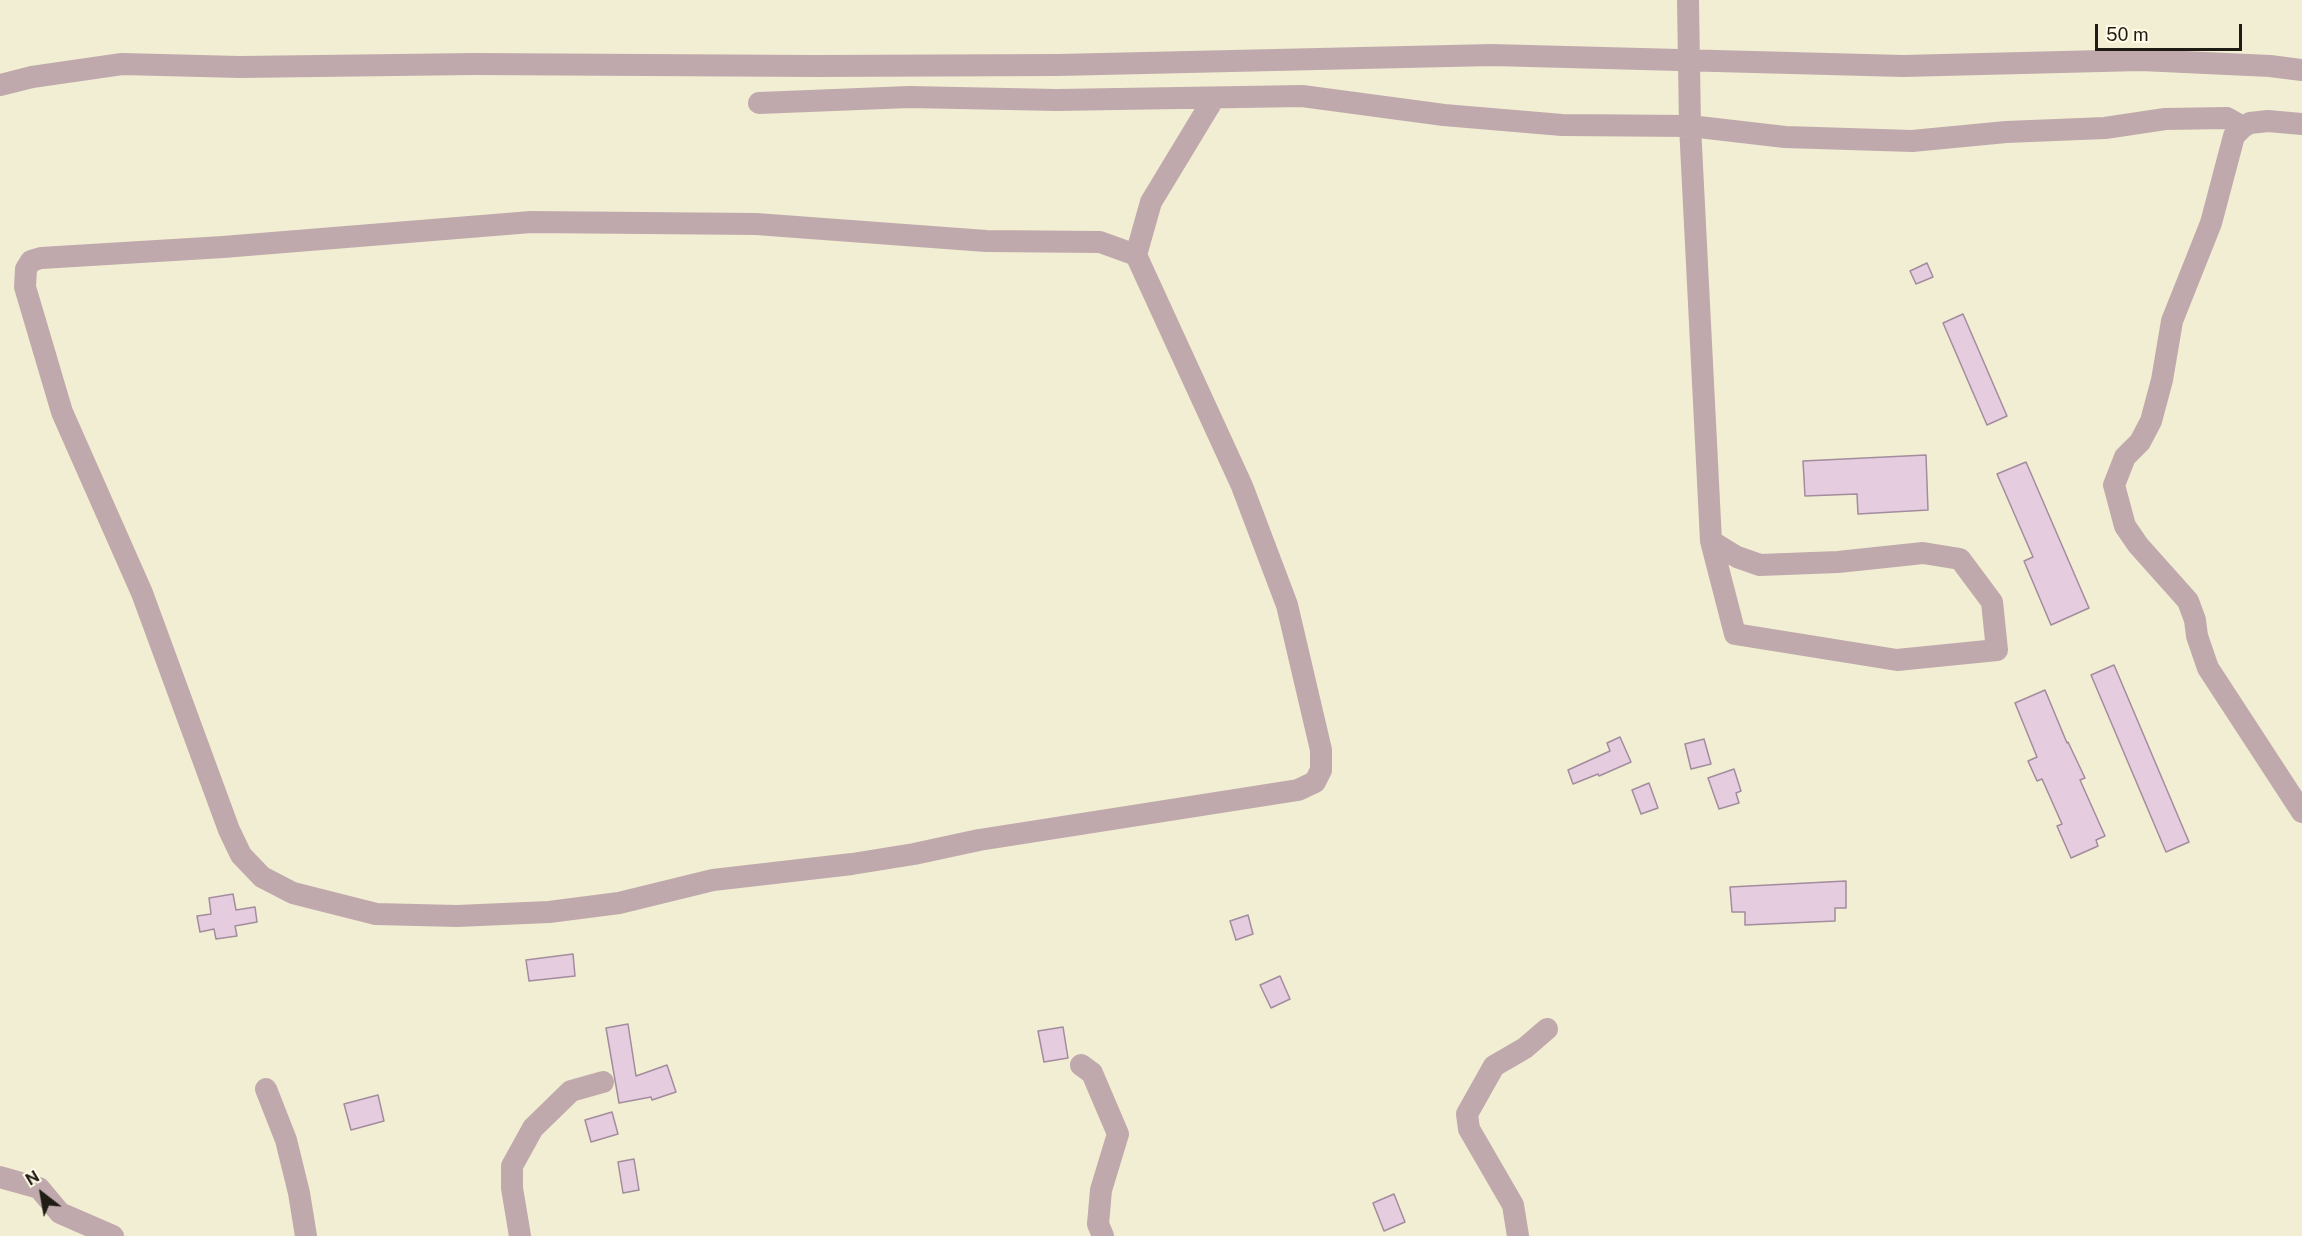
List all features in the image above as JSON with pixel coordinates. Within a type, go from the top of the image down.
[{"type":"street","points":[[1688,0],[1690,126],[1711,542],[1735,634],[1897,660],[1997,650],[1992,602],[1960,559],[1923,553],[1838,562],[1760,565],[1737,557],[1711,542]]},
{"type":"street","points":[[0,86],[33,77],[122,64],[240,67],[474,64],[1047,65],[1492,55],[1903,66],[2141,60],[2270,66],[2302,70]]},
{"type":"street","points":[[759,103],[909,96],[1057,100],[1302,96],[1444,115],[1562,125],[1690,126],[1785,137],[1912,141],[2006,132],[2105,128],[2165,119],[2227,118],[2243,127]]},
{"type":"street","points":[[1136,255],[1100,242],[986,241],[756,224],[531,222],[223,247],[53,256],[31,261],[26,269],[25,287],[62,412],[142,593],[229,830],[241,855],[262,877],[293,893],[376,914],[457,916],[549,912],[619,903],[713,880],[852,864],[914,854],[979,840],[1298,790],[1315,782],[1321,770],[1321,750],[1287,605],[1242,486],[1136,255],[1151,202],[1214,98]]},
{"type":"street","points":[[2302,124],[2268,121],[2250,123],[2234,136],[2230,144],[2211,223],[2172,321],[2162,380],[2151,421],[2140,442],[2125,457],[2114,485],[2125,526],[2138,545],[2188,601],[2208,668],[2302,812]]},
{"type":"street","points":[[1518,1236],[1514,1205],[1469,1129],[1467,1114],[1494,1066],[1525,1047],[1547,1029]]},
{"type":"street","points":[[1081,1065],[1092,1073],[1118,1134],[1101,1190],[1098,1224],[1103,1236]]},
{"type":"street","points":[[520,1236],[512,1188],[512,1166],[533,1128],[571,1091],[603,1082]]},
{"type":"street","points":[[266,1089],[286,1140],[299,1192],[306,1236]]},
{"type":"street","points":[[0,1177],[39,1188],[60,1213],[113,1236]]},
{"type":"building","points":[[1927,263],[1933,277],[1916,284],[1910,271]]},
{"type":"building","points":[[1963,314],[2007,416],[1987,425],[1943,323]]},
{"type":"building","points":[[1926,455],[1928,510],[1858,514],[1857,494],[1805,496],[1803,461]]},
{"type":"building","points":[[2026,462],[2089,608],[2051,625],[2024,561],[2033,557],[1997,474]]},
{"type":"building","points":[[2114,665],[2189,842],[2166,852],[2091,675]]},
{"type":"building","points":[[2045,690],[2067,743],[2085,778],[2080,780],[2105,836],[2096,840],[2098,846],[2071,858],[2057,826],[2062,824],[2042,779],[2037,781],[2028,761],[2037,757],[2015,703]]},
{"type":"building","points":[[1620,737],[1631,762],[1573,784],[1568,770],[1610,751],[1607,743]]},
{"type":"building","points":[[1704,739],[1711,764],[1691,769],[1685,744]]},
{"type":"building","points":[[1734,769],[1741,791],[1736,793],[1739,803],[1719,809],[1708,778]]},
{"type":"building","points":[[1649,783],[1658,808],[1641,814],[1632,790]]},
{"type":"building","points":[[1846,881],[1846,908],[1835,908],[1835,921],[1745,925],[1745,912],[1732,912],[1730,887]]},
{"type":"building","points":[[233,894],[236,910],[255,907],[257,922],[235,926],[237,936],[216,939],[214,929],[200,932],[197,916],[211,914],[209,898]]},
{"type":"building","points":[[1248,915],[1253,934],[1236,940],[1230,921]]},
{"type":"building","points":[[573,954],[575,976],[529,981],[526,960]]},
{"type":"building","points":[[1280,976],[1290,999],[1271,1008],[1260,985]]},
{"type":"building","points":[[628,1024],[636,1076],[667,1065],[676,1092],[652,1100],[651,1097],[619,1103],[606,1028]]},
{"type":"building","points":[[1063,1027],[1068,1058],[1044,1062],[1038,1031]]},
{"type":"building","points":[[378,1095],[384,1121],[351,1130],[344,1104]]},
{"type":"building","points":[[612,1112],[618,1134],[591,1142],[585,1120]]},
{"type":"building","points":[[634,1159],[639,1190],[623,1193],[618,1162]]},
{"type":"building","points":[[1394,1194],[1405,1222],[1384,1231],[1373,1203]]}]
